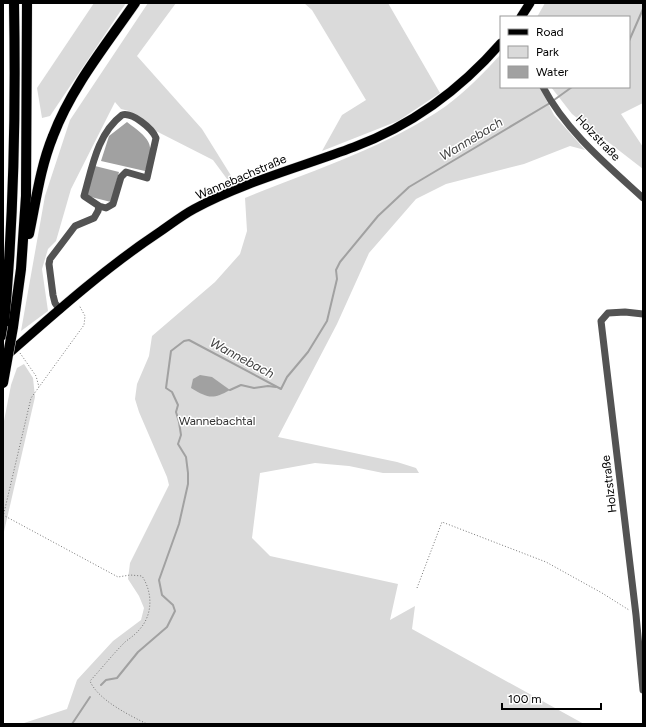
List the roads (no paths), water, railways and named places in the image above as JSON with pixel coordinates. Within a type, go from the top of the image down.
[{"type":"highway","points":[[3,335],[10,254],[14,166],[14,3]]},
{"type":"highway","points":[[21,269],[27,188],[27,3]]},
{"type":"highway","points":[[3,383],[21,269],[39,182],[53,134],[68,103],[135,3]]},
{"type":"main road","points":[[522,16],[530,3]]},
{"type":"main road","name":"Wannebachstraße","points":[[3,359],[124,256],[193,210],[265,178],[356,146],[400,125],[444,99],[481,67],[500,44]]},
{"type":"street","name":"Holzstraße","points":[[544,88],[554,107],[595,152],[643,198]]},
{"type":"street","points":[[122,115],[129,115],[150,130],[156,138],[148,178],[126,172],[121,177],[113,204],[106,208],[99,206],[84,196],[95,157],[106,131],[122,115]]},
{"type":"street","points":[[60,310],[55,303],[53,295],[49,264],[50,259],[75,226],[94,218],[99,206]]},
{"type":"street","name":"Holzstraße","points":[[643,314],[625,312],[608,313],[601,321],[636,615],[643,690]]},
{"type":"water","points":[[127,122],[145,137],[150,147],[149,162],[145,171],[101,161],[109,136]]},
{"type":"water","points":[[95,166],[119,172],[111,202],[87,196]]},
{"type":"water","points":[[200,375],[212,377],[230,390],[214,396],[206,396],[202,394],[191,388],[193,379]]},
{"type":"waterway","name":"Wannebach","points":[[630,39],[643,9]]},
{"type":"waterway","name":"Wannebach","points":[[554,100],[571,88]]},
{"type":"waterway","name":"Wannebach","points":[[101,685],[106,680],[117,678],[138,652],[167,627],[175,611],[173,605],[162,595],[159,580],[179,524],[188,484],[186,457],[178,444],[181,435],[176,412],[178,405],[172,392],[166,388],[171,351],[184,341],[189,340],[281,389],[287,377],[308,352],[327,321],[337,279],[336,270],[340,262],[378,216],[409,187],[550,103]]},
{"type":"waterway","points":[[230,390],[241,385],[254,388],[268,386],[276,387]]},
{"type":"waterway","name":"Wannebach","points":[[72,724],[90,697]]},
{"type":"park label","name":"Wannebachtal","points":[[217,421]]}]
